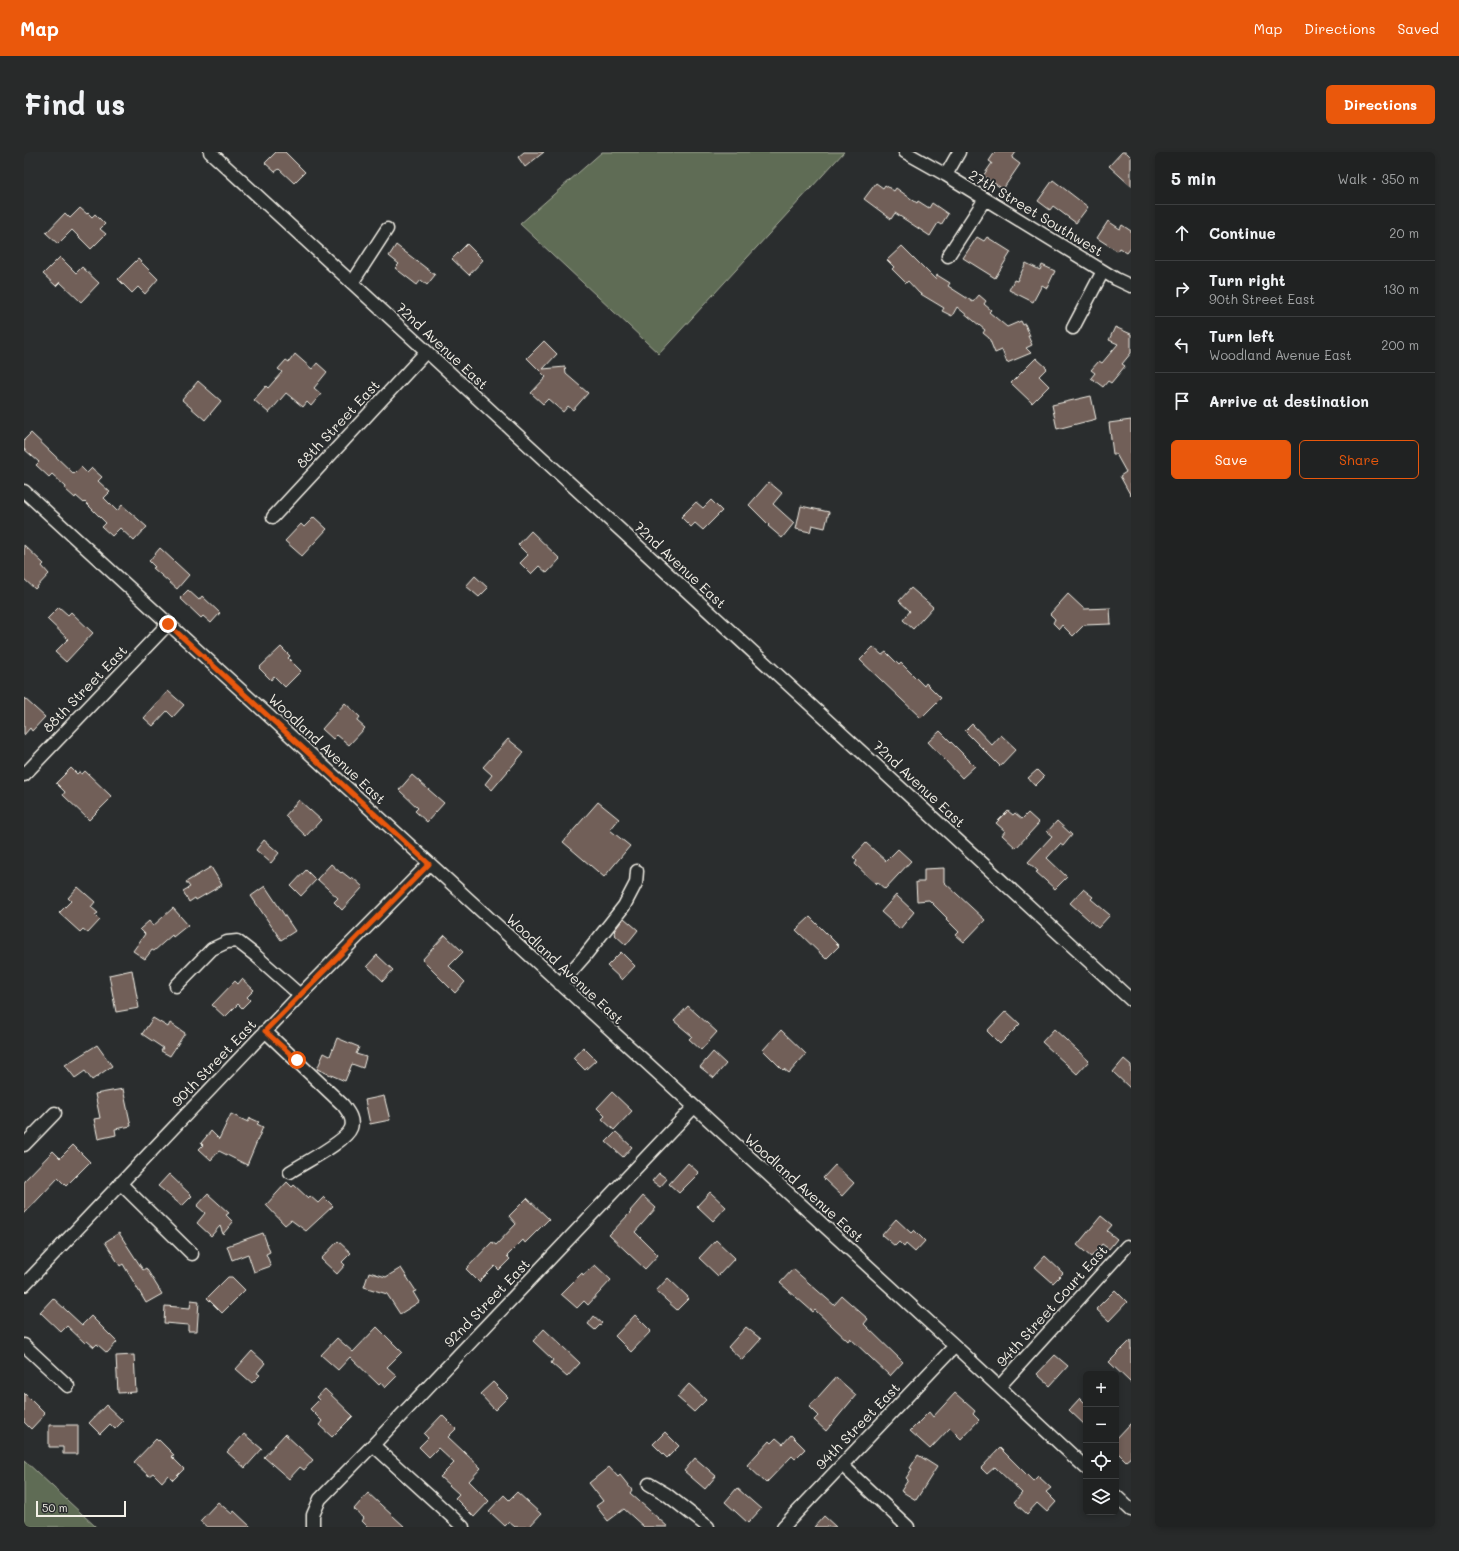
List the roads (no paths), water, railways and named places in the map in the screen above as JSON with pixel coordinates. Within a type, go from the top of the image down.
[{"type":"street","name":"72nd Avenue East","points":[[210,152],[1131,1000]]},
{"type":"street","name":"27th Street Southwest","points":[[905,152],[946,175],[1103,271],[1131,286]]},
{"type":"street","points":[[946,175],[960,152]]},
{"type":"street","points":[[948,256],[985,199]]},
{"type":"street","points":[[352,283],[387,229]]},
{"type":"street","points":[[1073,328],[1103,271]]},
{"type":"street","name":"88th Street East","points":[[273,516],[426,352]]},
{"type":"street","name":"Woodland Avenue East","points":[[26,497],[168,624],[1083,1465]]},
{"type":"street","name":"88th Street East","points":[[24,775],[168,624]]},
{"type":"street","name":"90th Street East","points":[[24,1285],[265,1031],[429,864]]},
{"type":"street","points":[[560,984],[583,958],[624,906],[636,883],[637,871]]},
{"type":"street","points":[[176,986],[212,949],[227,942],[237,941],[256,955],[300,995]]},
{"type":"street","points":[[265,1031],[343,1105],[352,1117],[351,1128],[345,1136],[290,1172]]},
{"type":"street","name":"92nd Street East","points":[[313,1526],[313,1514],[320,1499],[694,1107]]},
{"type":"street","points":[[24,1145],[55,1113]]},
{"type":"street","points":[[120,1183],[192,1254]]},
{"type":"street","name":"94th Street Court East","points":[[999,1387],[1127,1246]]},
{"type":"street","points":[[24,1345],[68,1386]]},
{"type":"street","name":"94th Street East","points":[[783,1527],[955,1346]]},
{"type":"street","points":[[373,1445],[463,1527]]},
{"type":"street","points":[[842,1465],[908,1527]]},
{"type":"street","points":[[649,1484],[666,1494],[708,1527]]},
{"type":"street","points":[[1119,1499],[1131,1510]]}]
